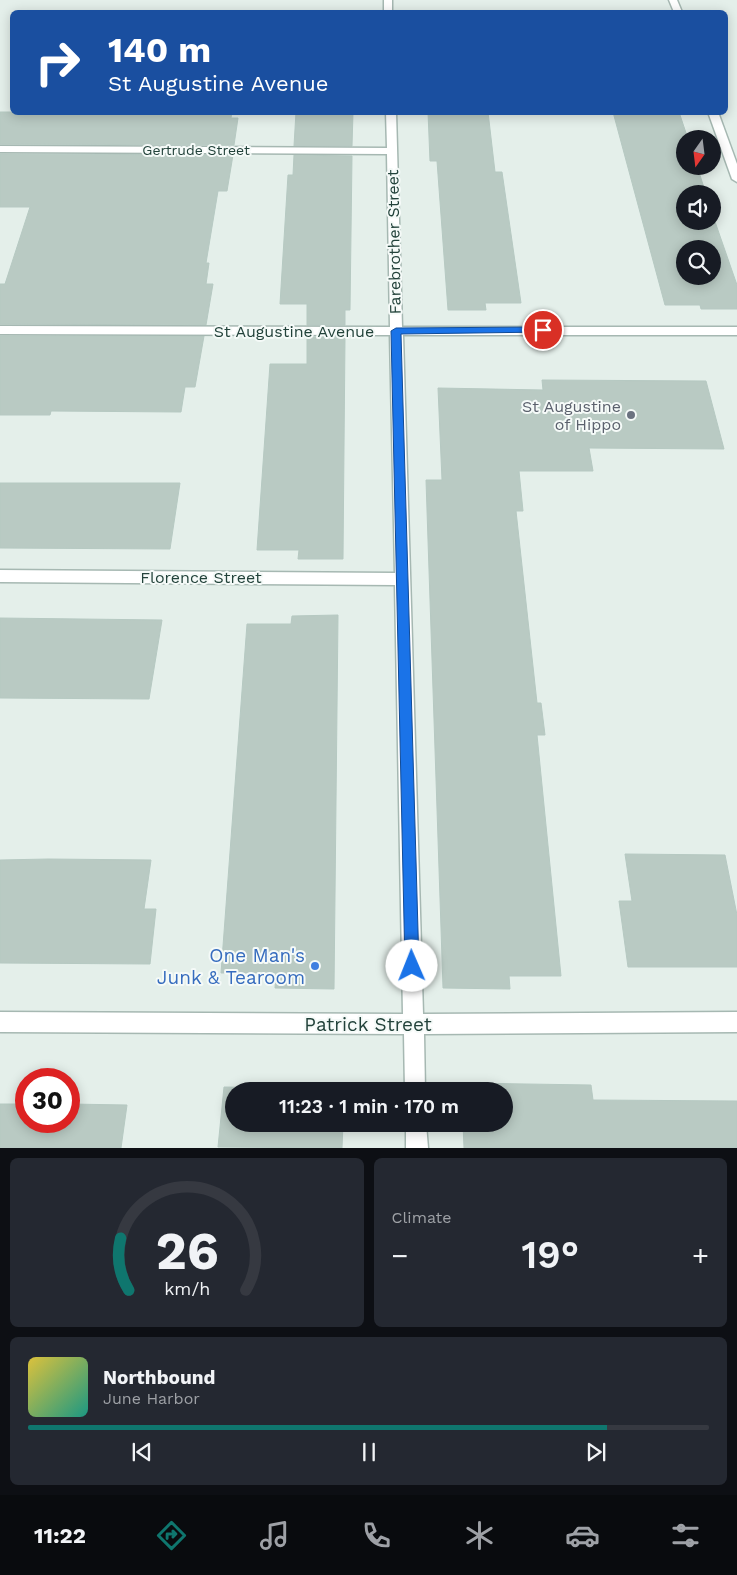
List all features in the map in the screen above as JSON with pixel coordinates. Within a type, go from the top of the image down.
[{"type":"street","name":"Farebrother Street","points":[[391,115],[415,1082]]},
{"type":"street","points":[[714,115],[737,179]]},
{"type":"street","name":"Gertrude Street","points":[[0,149],[392,151]]},
{"type":"street","name":"St Augustine Avenue","points":[[0,330],[737,330]]},
{"type":"street","name":"Florence Street","points":[[0,576],[402,579]]},
{"type":"street","name":"Patrick Street","points":[[0,1022],[414,1024],[737,1022]]},
{"type":"street","points":[[416,1132],[417,1148]]},
{"type":"building","points":[[0,112],[10,112],[10,115],[232,115],[231,118],[238,118],[234,145],[0,144]]},
{"type":"building","points":[[296,115],[353,115],[352,146],[294,146]]},
{"type":"building","points":[[428,115],[488,115],[495,172],[502,172],[521,303],[485,303],[486,310],[448,310],[437,161],[430,161]]},
{"type":"building","points":[[614,115],[680,115],[685,130],[676,130],[676,175],[700,175],[703,185],[676,185],[676,230],[718,230],[737,285],[737,309],[701,309],[700,305],[665,305]]},
{"type":"building","points":[[0,154],[233,155],[227,191],[218,191],[206,263],[209,263],[206,284],[213,284],[206,325],[0,324],[0,284],[5,284],[30,207],[0,207]]},
{"type":"building","points":[[294,155],[352,156],[350,310],[345,310],[345,325],[307,325],[307,304],[280,304],[288,175],[293,175]]},
{"type":"building","points":[[0,336],[204,336],[195,387],[185,387],[181,412],[51,411],[50,415],[0,415]]},
{"type":"building","points":[[307,337],[345,337],[343,559],[298,559],[299,550],[257,550],[270,364],[307,364]]},
{"type":"building","points":[[542,380],[706,381],[724,449],[589,448],[593,471],[519,471],[523,511],[516,511],[537,703],[541,703],[545,735],[537,735],[561,976],[509,976],[510,989],[443,988],[426,480],[442,480],[438,388],[543,390]]},
{"type":"building","points":[[0,483],[180,483],[170,549],[0,548]]},
{"type":"building","points":[[338,615],[334,989],[275,988],[276,973],[221,973],[247,624],[291,624],[292,616]]},
{"type":"building","points":[[0,618],[162,620],[149,699],[0,698]]},
{"type":"building","points":[[625,854],[725,855],[737,915],[737,967],[628,967],[619,901],[632,901]]},
{"type":"building","points":[[0,860],[151,860],[144,909],[156,909],[150,964],[0,963]]},
{"type":"building","points":[[513,1084],[591,1085],[593,1100],[737,1101],[737,1148],[464,1148],[463,1132],[513,1132]]},
{"type":"building","points":[[224,1087],[225,1132],[343,1132],[342,1148],[218,1147]]},
{"type":"building","points":[[0,1104],[15,1104],[15,1133],[80,1133],[80,1104],[127,1105],[121,1148],[0,1148]]},
{"type":"place","name":"St Augustine of Hippo","points":[[631,415]]},
{"type":"place","name":"One Man's Junk & Tearoom","points":[[315,966]]},
{"type":"route","points":[[412,966],[396,331],[543,330]]}]
